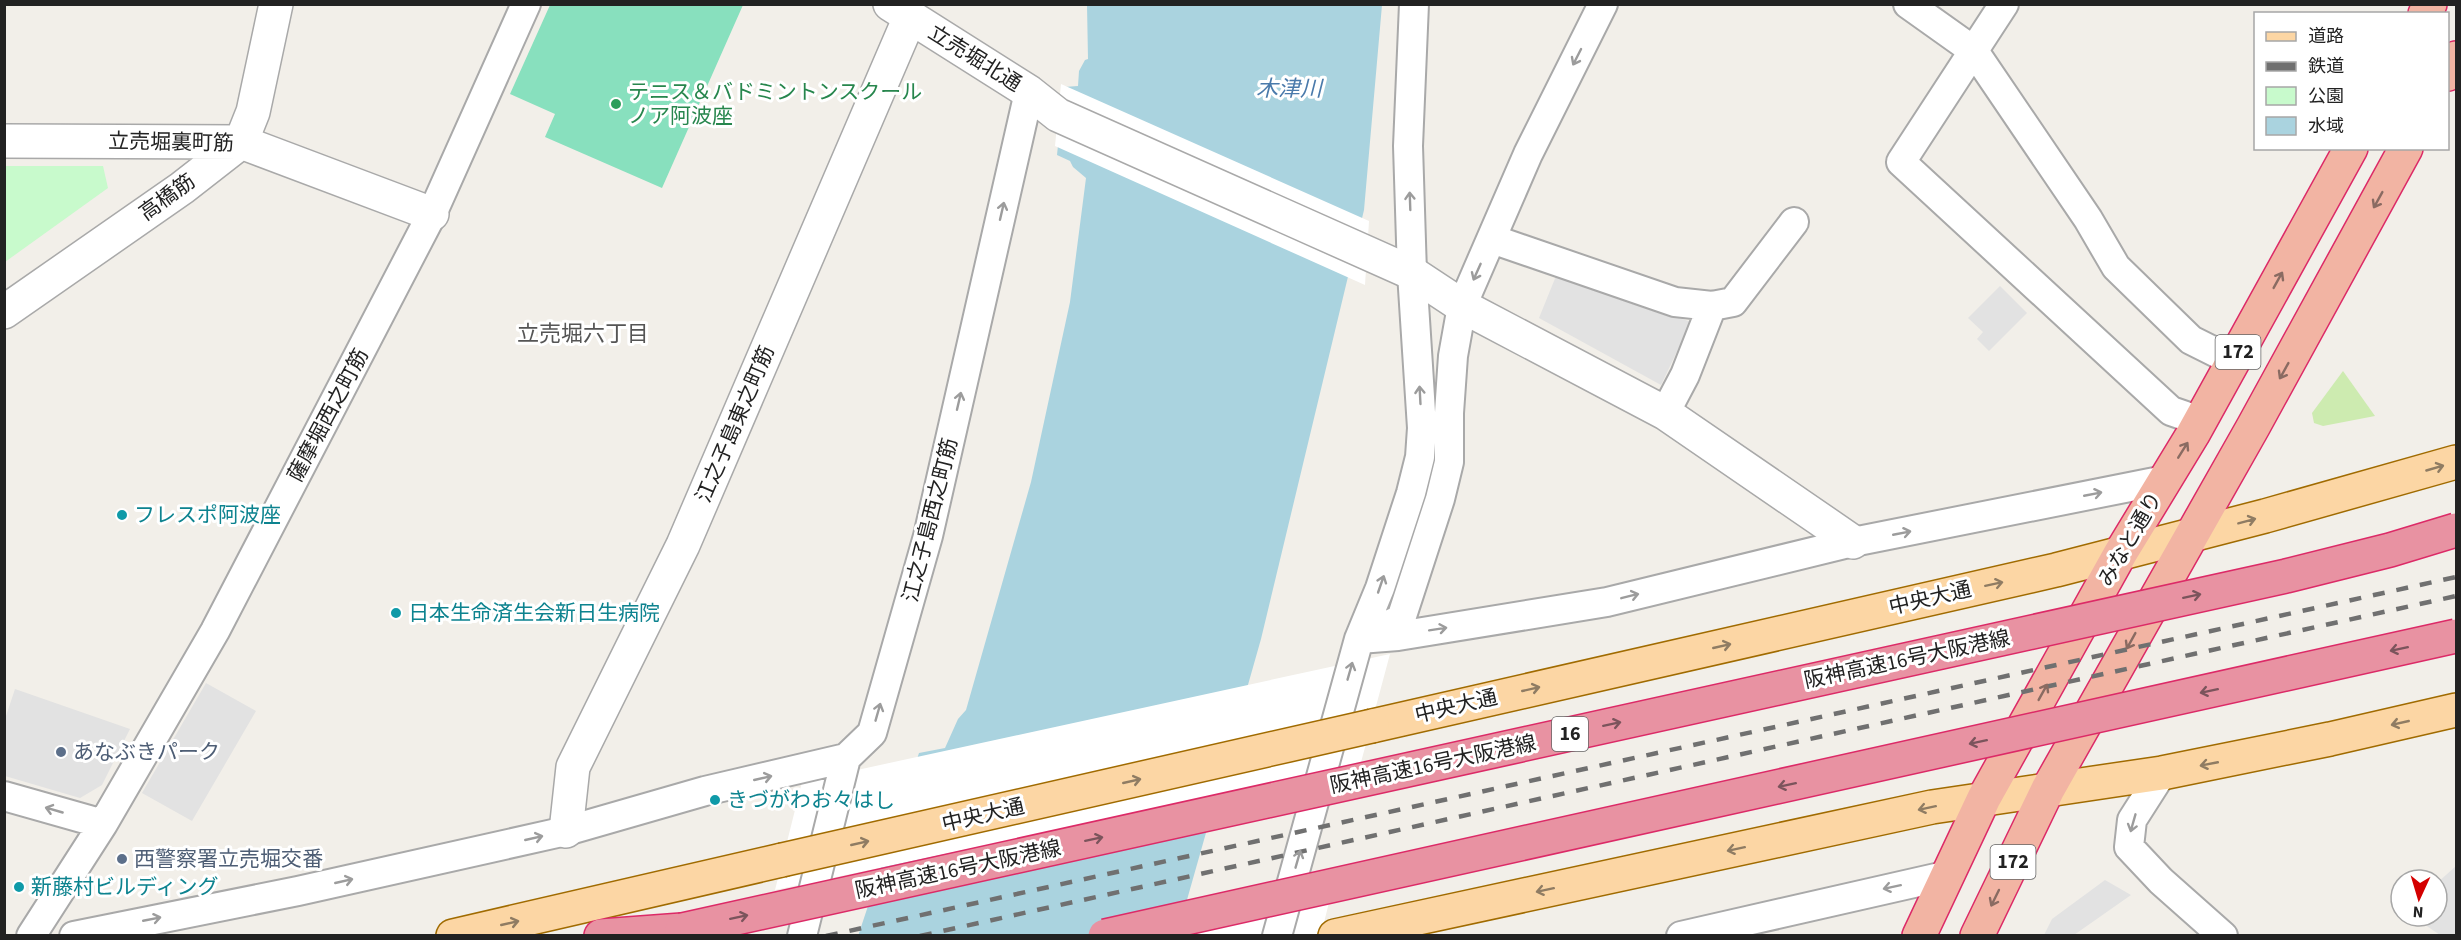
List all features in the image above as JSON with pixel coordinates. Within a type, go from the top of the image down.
[{"type":"highway","points":[[2449,72],[2457,58]]},
{"type":"highway","name":"みなと通り","points":[[1919,936],[1984,798],[2120,554],[2200,421],[2350,150]]},
{"type":"highway","name":"172","points":[[1977,936],[2048,789],[2405,150]]},
{"type":"highway","name":"阪神高速16号大阪港線","points":[[668,933],[2286,576],[2390,550],[2457,530]]},
{"type":"highway","points":[[1105,936],[2457,636]]},
{"type":"highway","name":"16","points":[[601,936],[668,933]]},
{"type":"main road","name":"中央大通","points":[[453,936],[2056,570],[2191,536],[2457,462]]},
{"type":"main road","points":[[1335,936],[1932,807],[2162,773],[2330,739],[2457,710]]},
{"type":"street","points":[[242,142],[253,112],[276,4]]},
{"type":"street","name":"薩摩堀西之町筋","points":[[31,936],[103,824],[215,631],[432,214],[526,4]]},
{"type":"street","points":[[1277,936],[1359,639],[1380,588],[1411,494],[1420,457],[1422,428],[1412,273],[1408,146],[1414,4]]},
{"type":"street","points":[[1359,639],[1401,619],[1440,500],[1449,462],[1449,413],[1453,356],[1462,306],[1528,154],[1603,4]]},
{"type":"street","points":[[1908,4],[1974,51],[2088,219],[2116,267],[2191,340],[2233,361]]},
{"type":"street","points":[[2004,4],[1901,162],[2171,411],[2200,421]]},
{"type":"street","name":"立売堀北通","points":[[900,11],[1029,92],[1058,115],[1412,273],[1462,306],[1665,413],[1853,543]]},
{"type":"street","name":"江之子島東之町筋","points":[[566,831],[573,767],[683,545],[900,11]]},
{"type":"street","name":"江之子島西之町筋","points":[[846,758],[872,733],[925,547],[1029,92]]},
{"type":"street","name":"立売堀裏町筋","points":[[4,141],[242,142],[432,214]]},
{"type":"street","name":"高橋筋","points":[[4,312],[182,188],[242,142]]},
{"type":"street","points":[[1492,239],[1675,302],[1712,306],[1733,302],[1794,222]]},
{"type":"street","points":[[1665,413],[1686,375],[1712,306]]},
{"type":"street","points":[[1359,639],[1398,636],[1607,602],[1853,543],[2165,480]]},
{"type":"street","points":[[75,936],[298,891],[566,831],[705,791],[846,758],[802,936]]},
{"type":"street","points":[[2162,773],[2132,820],[2129,847],[2161,881],[2223,936]]},
{"type":"street","points":[[4,796],[103,824]]},
{"type":"street","points":[[1681,936],[1949,875]]},
{"type":"green space","name":"テニス＆バドミントンスクール ノア阿波座","points":[[550,5],[743,5],[662,188],[545,137],[555,114],[510,94]]},
{"type":"green space","points":[[5,166],[103,166],[108,188],[5,262]]},
{"type":"green space","points":[[2343,371],[2375,416],[2323,426],[2314,423],[2312,413]]},
{"type":"shaded area","points":[[1556,276],[1691,322],[1661,385],[1539,318]]},
{"type":"shaded area","points":[[2000,286],[2027,313],[1989,351],[1977,339],[1983,332],[1968,318]]},
{"type":"shaded area","points":[[206,683],[256,711],[192,821],[142,793]]},
{"type":"shaded area","name":"あなぶきパーク","points":[[15,689],[130,729],[102,785],[80,798],[5,776],[5,719]]},
{"type":"shaded area","points":[[2456,866],[2456,935],[2440,935],[2430,928],[2449,928],[2449,872]]},
{"type":"shaded area","points":[[2105,880],[2131,895],[2074,935],[2044,935],[2052,919]]},
{"type":"water","name":"木津川","points":[[1087,5],[1382,5],[1364,210],[1261,639],[1177,935],[858,936],[919,753],[945,748],[958,719],[966,710],[1031,482],[1070,302],[1086,178],[1073,167],[1070,161],[1057,155],[1064,87],[1078,86],[1079,71],[1088,59]]},
{"type":"pier","points":[[1061,84],[1369,221],[1365,285],[1055,146]]},
{"type":"pier","points":[[1390,654],[1360,766],[775,890],[802,782]]},
{"type":"pier","points":[[1332,890],[1321,935],[1137,935]]},
{"type":"railway","points":[[826,936],[2456,577]]},
{"type":"railway","points":[[920,936],[2456,596]]},
{"type":"place","name":"テニス＆バドミントンスクール ノア阿波座","points":[[616,104]]},
{"type":"place","name":"フレスポ阿波座","points":[[122,515]]},
{"type":"place","name":"日本生命済生会新日生病院","points":[[396,613]]},
{"type":"place","name":"あなぶきパーク","points":[[61,752]]},
{"type":"place","name":"きづがわお々はし","points":[[715,800]]},
{"type":"place","name":"西警察署立売堀交番","points":[[122,859]]},
{"type":"place","name":"新藤村ビルディング","points":[[19,887]]},
{"type":"district","name":"立売堀六丁目","points":[[583,334]]}]
